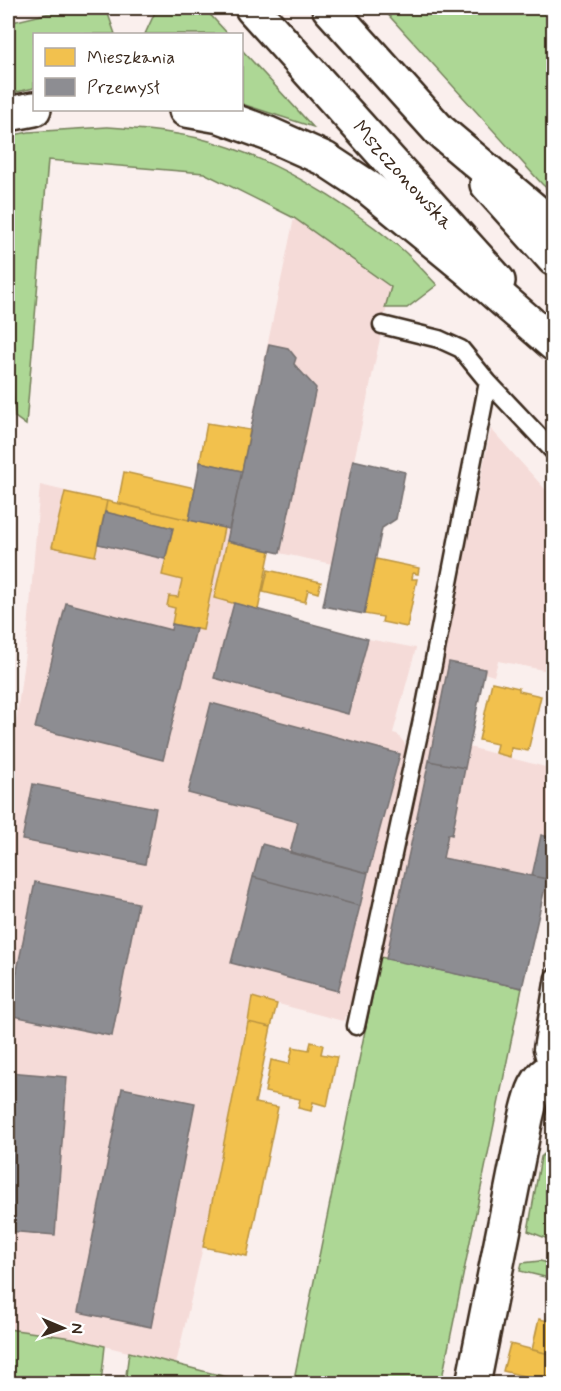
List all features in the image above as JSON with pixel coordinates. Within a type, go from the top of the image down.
[{"type":"main road","name":"Mszczonowska","points":[[252,8],[554,344]]},
{"type":"main road","points":[[328,8],[554,258]]},
{"type":"main road","points":[[8,114],[33,109]]},
{"type":"main road","points":[[192,111],[220,116],[269,134],[325,159],[369,188],[554,344]]},
{"type":"main road","points":[[438,130],[554,227]]},
{"type":"main road","points":[[473,1383],[526,1118],[536,1085],[542,1076],[551,1070]]},
{"type":"lane","points":[[382,325],[439,339],[461,349],[488,382],[554,452]]},
{"type":"lane","points":[[356,1026],[426,701],[488,382]]},
{"type":"lane","points":[[551,1070],[542,1049],[554,977]]},
{"type":"shaded area","points":[[294,218],[391,287],[332,564],[270,551],[258,610],[368,639],[416,648],[393,733],[397,734],[406,745],[350,1010],[343,1021],[252,997],[203,1247],[176,1364],[72,1338],[8,1329],[8,813],[16,746],[14,737],[28,630],[40,485],[229,529]]},
{"type":"shaded area","points":[[491,429],[553,498],[553,672],[498,661],[494,676],[484,673],[469,747],[553,769],[553,847],[522,988],[380,957]]},
{"type":"green space","points":[[71,8],[106,8],[115,33],[33,33],[33,88],[8,94],[8,23]]},
{"type":"green space","points":[[157,8],[204,8],[227,33],[145,33]]},
{"type":"green space","points":[[382,8],[553,8],[553,194],[542,184]]},
{"type":"green space","points":[[243,51],[313,127],[243,104]]},
{"type":"green space","points":[[107,127],[164,132],[198,138],[225,146],[278,168],[304,181],[353,212],[398,246],[437,285],[407,308],[385,308],[391,287],[294,218],[204,173],[48,160],[26,425],[15,417],[12,373],[8,372],[8,136],[29,132]]},
{"type":"green space","points":[[380,957],[522,988],[441,1383],[293,1384]]},
{"type":"green space","points":[[553,1146],[553,1241],[528,1231],[541,1157]]},
{"type":"green space","points":[[540,1261],[553,1264],[553,1279],[520,1271],[522,1263]]},
{"type":"green space","points":[[8,1329],[72,1338],[105,1346],[101,1383],[8,1383]]},
{"type":"green space","points":[[129,1352],[234,1379],[232,1384],[125,1383]]},
{"type":"building: Mieszkania","points":[[207,423],[250,430],[242,471],[200,462]]},
{"type":"building: Mieszkania","points":[[124,472],[195,488],[189,520],[118,503]]},
{"type":"building: Mieszkania","points":[[65,492],[107,501],[95,556],[52,547]]},
{"type":"building: Mieszkania","points":[[107,501],[224,528],[203,630],[172,624],[175,608],[167,606],[169,596],[178,597],[182,580],[162,575],[173,528],[105,512]]},
{"type":"building: Mieszkania","points":[[227,541],[270,551],[258,610],[214,598]]},
{"type":"building: Mieszkania","points":[[376,559],[419,568],[418,574],[413,573],[412,579],[417,579],[407,627],[382,622],[383,617],[364,614]]},
{"type":"building: Mieszkania","points":[[268,570],[321,582],[318,593],[308,590],[305,602],[263,592]]},
{"type":"building: Mieszkania","points":[[492,682],[541,696],[528,751],[511,748],[510,757],[495,753],[497,744],[479,740]]},
{"type":"building: Mieszkania","points":[[252,997],[277,1004],[271,1027],[248,1022]]},
{"type":"building: Mieszkania","points":[[248,1022],[271,1027],[255,1103],[278,1107],[247,1256],[203,1247]]},
{"type":"building: Mieszkania","points":[[311,1042],[323,1045],[321,1054],[337,1057],[327,1106],[313,1102],[311,1111],[298,1108],[300,1099],[265,1092],[271,1060],[289,1064],[293,1047],[309,1050]]},
{"type":"building: Mieszkania","points":[[539,1319],[554,1322],[554,1355],[532,1350]]},
{"type":"building: Mieszkania","points":[[510,1344],[554,1355],[552,1383],[503,1371]]},
{"type":"building: Przemysł","points":[[269,344],[288,348],[296,358],[294,364],[316,388],[280,553],[227,541]]},
{"type":"building: Przemysł","points":[[353,460],[405,472],[396,519],[382,528],[364,614],[323,606]]},
{"type":"building: Przemysł","points":[[200,462],[242,471],[229,529],[189,520]]},
{"type":"building: Przemysł","points":[[105,512],[173,528],[165,559],[98,544]]},
{"type":"building: Przemysł","points":[[66,603],[171,630],[172,624],[196,629],[163,760],[35,728]]},
{"type":"building: Przemysł","points":[[234,603],[368,639],[348,714],[214,678]]},
{"type":"building: Przemysł","points":[[449,662],[485,669],[465,768],[429,761]]},
{"type":"building: Przemysł","points":[[211,703],[400,754],[368,873],[290,853],[298,822],[188,793]]},
{"type":"building: Przemysł","points":[[429,761],[465,768],[452,835],[448,834],[443,858],[547,879],[522,988],[386,959]]},
{"type":"building: Przemysł","points":[[33,784],[156,808],[145,864],[22,840]]},
{"type":"building: Przemysł","points":[[541,835],[554,838],[547,879],[532,876]]},
{"type":"building: Przemysł","points":[[262,844],[368,873],[360,906],[253,877]]},
{"type":"building: Przemysł","points":[[253,877],[360,906],[338,991],[231,963]]},
{"type":"building: Przemysł","points":[[35,882],[138,903],[112,1036],[8,1015]]},
{"type":"building: Przemysł","points":[[8,1072],[67,1077],[55,1235],[8,1231]]},
{"type":"building: Przemysł","points":[[122,1088],[195,1103],[151,1327],[78,1312]]}]
